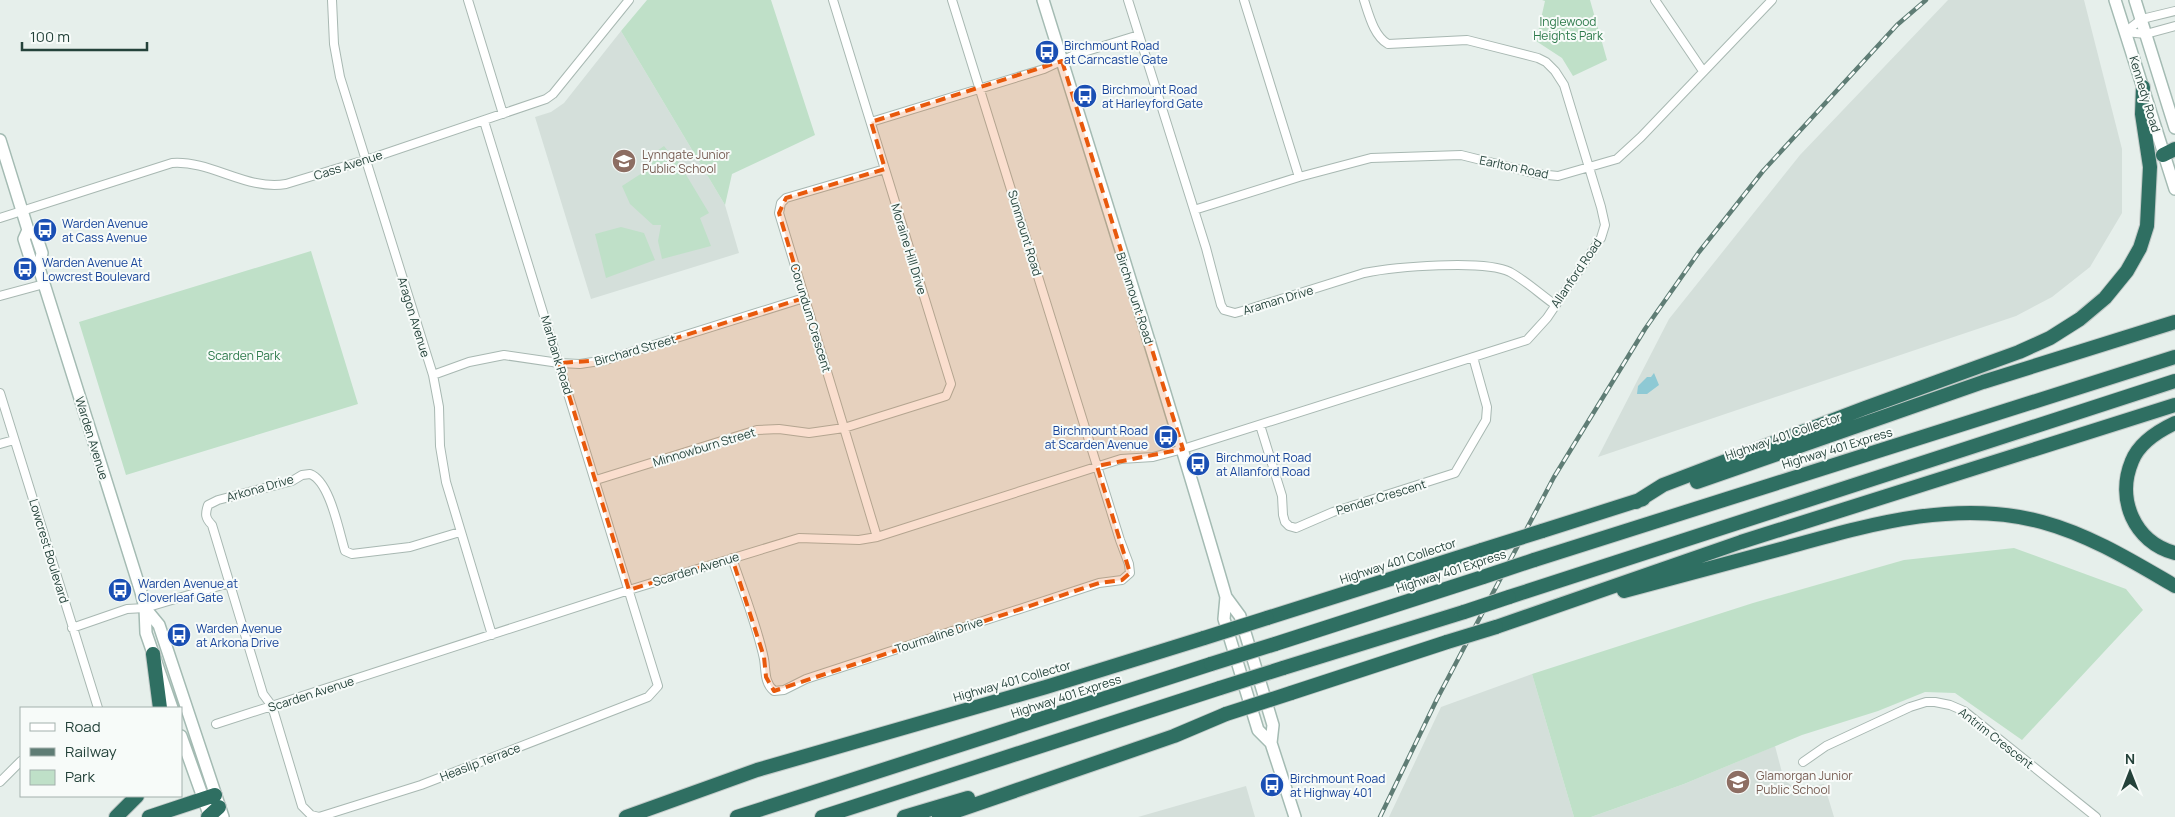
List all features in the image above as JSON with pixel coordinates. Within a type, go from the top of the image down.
[{"type":"highway","points":[[1636,502],[1664,485],[1874,404],[2019,352],[2050,338],[2080,319],[2105,298],[2127,271],[2140,248],[2147,226],[2150,167],[2142,114],[2143,87]]},
{"type":"highway","name":"Highway 401 Collector","points":[[626,817],[757,770],[1046,687],[1636,502],[1983,382],[2125,337],[2174,319]]},
{"type":"highway","name":"Highway 401 Express","points":[[738,817],[1534,560],[2175,357]]},
{"type":"highway","points":[[822,817],[1220,688],[1464,612],[2175,380]]},
{"type":"highway","points":[[967,817],[1226,714],[1501,625],[1741,542],[2175,404]]},
{"type":"highway","points":[[2175,423],[2149,438],[2132,459],[2125,483],[2129,510],[2140,532],[2163,550],[2175,553]]},
{"type":"highway","points":[[1501,625],[1835,534],[1914,518],[1950,513],[1987,513],[2041,522],[2089,538],[2175,586]]},
{"type":"highway","points":[[153,654],[160,707]]},
{"type":"highway","points":[[904,817],[1174,736]]},
{"type":"highway","points":[[939,817],[1174,736]]},
{"type":"highway","points":[[116,817],[136,797]]},
{"type":"highway","points":[[149,817],[213,810]]},
{"type":"main road","name":"Birchmount Road","points":[[1043,0],[1129,282],[1183,449],[1226,597],[1224,619],[1258,730],[1271,743],[1296,817]]},
{"type":"main road","name":"Kennedy Road","points":[[2115,0],[2143,87],[2169,152],[2175,189]]},
{"type":"main road","name":"Kennedy Road","points":[[2135,0],[2175,128]]},
{"type":"main road","name":"Warden Avenue","points":[[0,140],[28,230],[36,235],[42,253],[39,268],[145,608],[146,633],[172,707]]},
{"type":"main road","name":"Warden Avenue","points":[[145,608],[159,625],[213,810]]},
{"type":"main road","points":[[182,738],[213,810]]},
{"type":"street","name":"Aragon Avenue","points":[[332,0],[334,44],[340,77],[433,375],[439,407],[440,446],[446,482],[492,635]]},
{"type":"street","points":[[468,0],[503,114]]},
{"type":"street","name":"Cass Avenue","points":[[0,218],[172,163],[196,164],[259,184],[275,186],[366,160],[484,121],[546,99],[553,94],[629,0]]},
{"type":"street","name":"Moraine Hill Drive","points":[[833,0],[951,384],[946,396],[844,428]]},
{"type":"street","name":"Sunmount Road","points":[[952,0],[1097,466]]},
{"type":"street","name":"Araman Drive","points":[[1128,0],[1194,210],[1221,305],[1229,313],[1246,310],[1364,273],[1388,268],[1468,265],[1498,268],[1510,272],[1554,304]]},
{"type":"street","points":[[1244,0],[1298,177]]},
{"type":"street","name":"Allanford Road","points":[[1183,449],[1527,340],[1537,331],[1603,233],[1604,217],[1564,85],[1555,71],[1546,62],[1538,58],[1467,40],[1388,44],[1375,30],[1364,0]]},
{"type":"street","points":[[1655,0],[1703,71]]},
{"type":"street","name":"Earlton Road","points":[[1194,210],[1298,177],[1371,158],[1461,155],[1550,176],[1558,176],[1611,162],[1623,155],[1772,0]]},
{"type":"street","points":[[2125,32],[2142,20],[2175,11]]},
{"type":"street","points":[[2125,32],[2146,34],[2175,26]]},
{"type":"street","points":[[871,122],[1044,70],[1077,54],[1138,35]]},
{"type":"street","name":"Marlbank Road","points":[[484,121],[629,590]]},
{"type":"street","name":"Corundum Crescent","points":[[877,537],[779,212],[781,203],[786,198],[885,169]]},
{"type":"street","points":[[0,296],[44,284]]},
{"type":"street","name":"Birchard Street","points":[[433,375],[470,362],[504,355],[559,363],[580,364],[606,360],[804,298]]},
{"type":"street","name":"Pender Crescent","points":[[1260,425],[1282,496],[1285,522],[1289,526],[1296,528],[1332,512],[1454,474],[1486,420],[1487,414],[1487,407],[1473,358]]},
{"type":"street","name":"Lowcrest Boulevard","points":[[0,393],[98,707]]},
{"type":"street","name":"Minnowburn Street","points":[[596,480],[757,430],[779,429],[809,433],[844,428]]},
{"type":"street","points":[[0,444],[14,440]]},
{"type":"street","name":"Scarden Avenue","points":[[216,724],[629,590],[799,538],[859,540],[877,537],[1121,459],[1153,457],[1183,449]]},
{"type":"street","name":"Tourmaline Drive","points":[[732,558],[764,657],[768,683],[774,691],[784,690],[815,676],[1099,583],[1126,578],[1130,573],[1130,568],[1097,466]]},
{"type":"street","name":"Arkona Drive","points":[[272,706],[262,691],[212,525],[207,520],[208,505],[235,494],[310,474],[321,482],[338,521],[345,551],[352,554],[410,547],[460,532]]},
{"type":"street","points":[[72,628],[126,610],[145,608],[229,583]]},
{"type":"street","name":"Heaslip Terrace","points":[[272,706],[302,806],[311,815],[319,817],[422,785],[648,697],[658,686],[629,590]]},
{"type":"street","name":"Antrim Crescent","points":[[1804,762],[1826,746],[1903,709],[1926,702],[1935,702],[1950,705],[1964,711],[2096,817]]},
{"type":"street","points":[[0,782],[20,761]]},
{"type":"highlighted area","points":[[1062,61],[1183,449],[1097,466],[1130,573],[1122,580],[1099,583],[774,691],[766,677],[764,657],[732,558],[629,590],[559,363],[606,360],[804,298],[779,213],[786,198],[885,169],[871,122]]},
{"type":"shaded area","points":[[1948,0],[2084,0],[2122,149],[2122,213],[2090,267],[2052,297],[2016,316],[1598,457],[1669,319],[1800,155]]},
{"type":"shaded area","name":"Lynngate Junior Public School","points":[[621,31],[725,205],[739,253],[591,299],[535,117],[551,112],[564,103]]},
{"type":"shaded area","points":[[1532,674],[1574,817],[1389,817],[1441,707]]},
{"type":"shaded area","name":"Glamorgan Junior Public School","points":[[1775,746],[1784,780],[1795,788],[1824,784],[1834,817],[1591,817],[1684,784]]},
{"type":"shaded area","points":[[1246,786],[1255,817],[1138,817]]},
{"type":"green space","points":[[647,0],[771,0],[815,135],[732,174],[725,205],[621,31]]},
{"type":"green space","name":"Inglewood Heights Park","points":[[1542,0],[1590,0],[1607,60],[1573,76],[1562,58],[1536,41],[1545,1]]},
{"type":"green space","points":[[664,146],[671,155],[673,153],[709,213],[700,218],[711,246],[662,259],[658,241],[661,225],[653,225],[630,204],[622,186],[653,166],[647,158]]},
{"type":"green space","points":[[621,227],[644,233],[655,260],[606,278],[595,234]]},
{"type":"green space","name":"Scarden Park","points":[[311,251],[358,404],[126,475],[79,322]]},
{"type":"green space","points":[[2014,548],[2126,589],[2143,610],[2022,740],[1955,693],[1925,692],[1878,711],[1802,735],[1684,784],[1591,817],[1574,817],[1532,674],[1753,603],[1904,560]]},
{"type":"water","points":[[1654,373],[1659,385],[1647,394],[1637,394],[1638,386]]},
{"type":"railway","points":[[1380,817],[1437,699],[1554,477],[1645,329],[1699,252],[1763,171],[1897,25],[1926,0]]},
{"type":"place","name":"Birchmount Road at Carncastle Gate","points":[[1047,52]]},
{"type":"place","name":"Birchmount Road at Harleyford Gate","points":[[1085,96]]},
{"type":"place","name":"Lynngate Junior Public School","points":[[624,161]]},
{"type":"place","name":"Warden Avenue at Cass Avenue","points":[[45,230]]},
{"type":"place","name":"Warden Avenue At Lowcrest Boulevard","points":[[25,269]]},
{"type":"place","name":"Birchmount Road at Scarden Avenue","points":[[1166,437]]},
{"type":"place","name":"Birchmount Road at Allanford Road","points":[[1198,464]]},
{"type":"place","name":"Warden Avenue at Cloverleaf Gate","points":[[120,590]]},
{"type":"place","name":"Warden Avenue at Arkona Drive","points":[[179,635]]},
{"type":"place","name":"Glamorgan Junior Public School","points":[[1738,782]]},
{"type":"place","name":"Birchmount Road at Highway 401","points":[[1272,785]]}]
